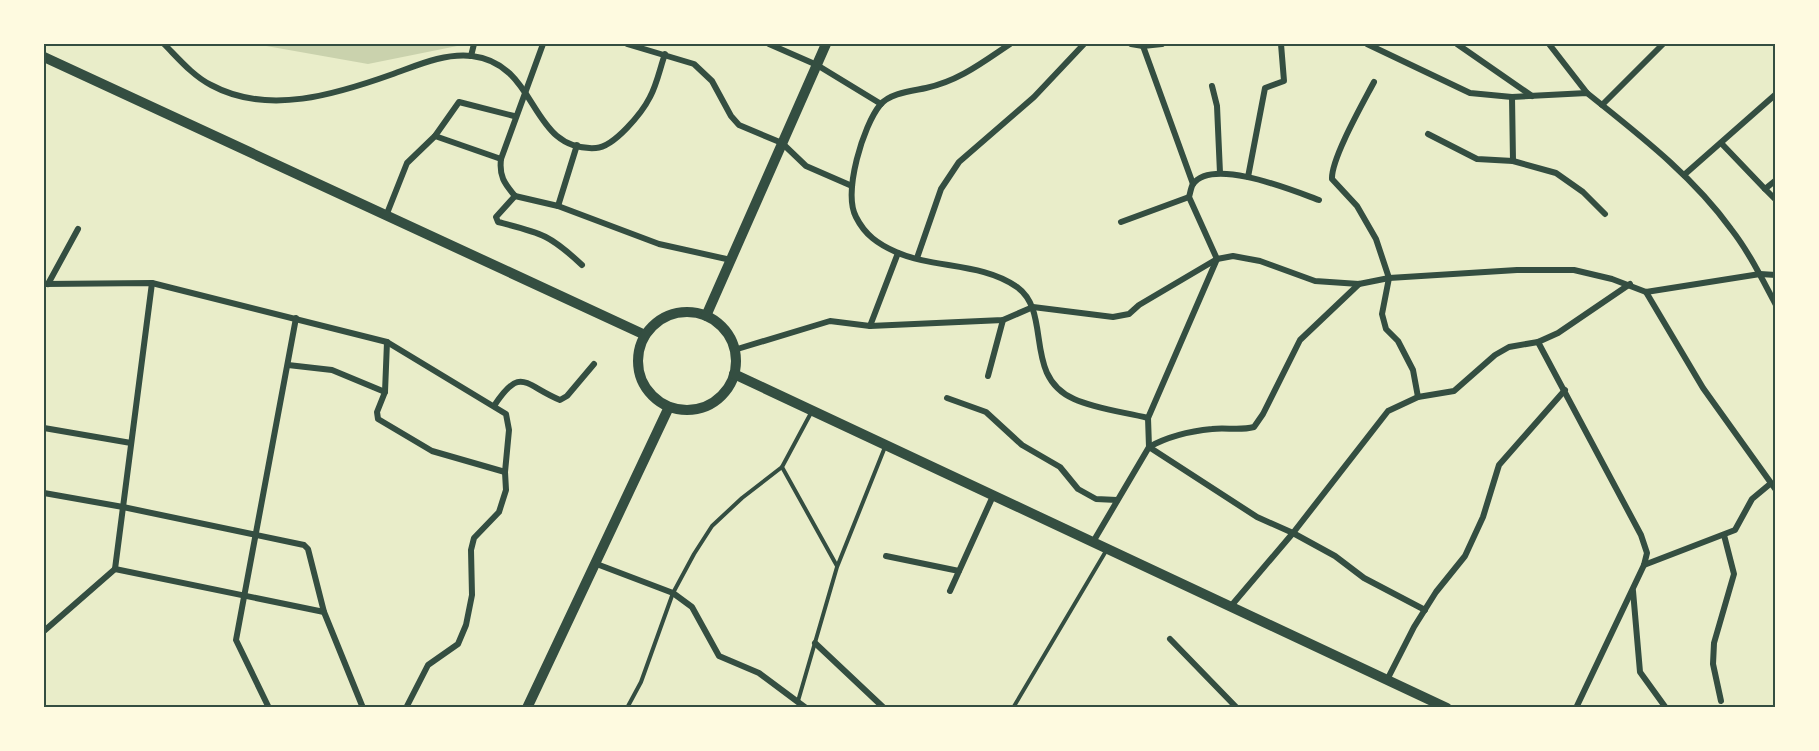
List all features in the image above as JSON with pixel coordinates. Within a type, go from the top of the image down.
[{"type":"main road","points":[[706,316],[826,44]]},
{"type":"main road","points":[[44,57],[385,217],[645,335]]},
{"type":"main road","points":[[683,313],[706,316],[724,330],[734,350],[734,374],[720,397],[709,405],[689,410],[669,407],[647,389],[640,376],[639,355],[645,335],[662,319],[672,315],[683,313]]},
{"type":"main road","points":[[734,374],[1447,708]]},
{"type":"main road","points":[[527,708],[669,407]]},
{"type":"street","points":[[164,44],[211,85],[247,98],[294,99],[353,88],[429,61],[452,56],[471,56],[489,60],[511,72],[525,91],[542,122],[557,137],[577,146],[597,148],[615,141],[650,97],[665,54]]},
{"type":"street","points":[[471,56],[474,44]]},
{"type":"street","points":[[543,44],[514,116],[501,159],[499,172],[502,181],[515,196],[558,206],[659,244],[731,260]]},
{"type":"street","points":[[631,44],[694,64],[706,75],[730,116],[739,125],[782,143],[806,166],[852,186]]},
{"type":"street","points":[[769,44],[817,65],[881,104]]},
{"type":"street","points":[[1010,44],[967,74],[929,87],[906,91],[881,104],[859,148],[852,186],[855,216],[872,241],[898,253],[970,268],[1006,279],[1021,290],[1033,307],[1040,353],[1050,382],[1073,399],[1148,418]]},
{"type":"street","points":[[917,258],[941,189],[958,162],[1034,98],[1084,44]]},
{"type":"street","points":[[1131,44],[1143,46],[1162,44]]},
{"type":"street","points":[[1248,177],[1265,88],[1284,80],[1281,44]]},
{"type":"street","points":[[1366,44],[1470,93],[1512,97],[1587,93]]},
{"type":"street","points":[[1457,44],[1533,97]]},
{"type":"street","points":[[1550,44],[1587,93],[1658,150],[1684,175],[1731,228],[1760,274],[1776,305]]},
{"type":"street","points":[[1602,105],[1663,44]]},
{"type":"street","points":[[1143,46],[1193,184]]},
{"type":"street","points":[[1374,82],[1342,148],[1332,173],[1332,179],[1357,206],[1370,226],[1389,278],[1382,314],[1386,329],[1398,341],[1413,370],[1418,397]]},
{"type":"street","points":[[1212,86],[1217,106],[1220,173]]},
{"type":"street","points":[[1684,175],[1776,94]]},
{"type":"street","points":[[1512,97],[1513,161]]},
{"type":"street","points":[[385,217],[407,163],[435,136],[459,102],[514,116]]},
{"type":"street","points":[[1428,134],[1478,159],[1513,161],[1556,173],[1583,192],[1605,214]]},
{"type":"street","points":[[435,136],[501,159]]},
{"type":"street","points":[[1721,143],[1776,200]]},
{"type":"street","points":[[558,206],[577,146]]},
{"type":"street","points":[[1149,447],[1148,418],[1217,258],[1189,197],[1193,184],[1202,177],[1220,173],[1248,177],[1319,200]]},
{"type":"street","points":[[1765,189],[1776,180]]},
{"type":"street","points":[[515,196],[496,217],[498,222],[544,234],[558,243],[582,265]]},
{"type":"street","points":[[1121,222],[1189,197]]},
{"type":"street","points":[[46,284],[78,229]]},
{"type":"street","points":[[870,326],[898,253]]},
{"type":"street","points":[[734,350],[830,321],[870,326],[1003,320],[1033,307],[1113,317],[1129,314],[1139,305],[1217,258],[1233,256],[1260,261],[1315,281],[1359,284],[1389,278],[1517,270],[1574,270],[1630,284],[1646,291],[1760,274],[1776,275]]},
{"type":"street","points":[[46,284],[152,283],[387,342],[506,414],[509,430],[505,472],[506,490],[499,512],[474,538],[471,550],[472,595],[466,625],[458,644],[428,665],[405,708]]},
{"type":"street","points":[[44,631],[115,569],[152,283]]},
{"type":"street","points":[[1093,542],[1149,447],[1162,440],[1213,428],[1238,431],[1254,428],[1300,340],[1359,284]]},
{"type":"street","points":[[1231,606],[1293,532],[1388,411],[1418,397],[1454,390],[1495,355],[1509,347],[1538,342],[1557,333],[1630,284]]},
{"type":"street","points":[[1646,291],[1703,388],[1776,490]]},
{"type":"street","points":[[269,708],[236,640],[296,318]]},
{"type":"street","points":[[988,376],[1003,320]]},
{"type":"street","points":[[387,342],[385,392],[377,412],[378,419],[432,451],[505,472]]},
{"type":"street","points":[[1538,342],[1641,535],[1647,553],[1644,565],[1576,708]]},
{"type":"street","points":[[494,406],[508,385],[517,381],[526,382],[560,400],[567,396],[594,364]]},
{"type":"street","points":[[288,365],[332,370],[385,392]]},
{"type":"street","points":[[1387,680],[1425,610],[1465,556],[1483,517],[1499,465],[1564,390]]},
{"type":"street","points":[[947,398],[986,412],[1022,445],[1060,467],[1078,489],[1096,499],[1117,500]]},
{"type":"street","points":[[44,428],[131,443]]},
{"type":"street","points":[[1149,447],[1257,517],[1293,532],[1335,556],[1364,578],[1425,610]]},
{"type":"street","points":[[1644,565],[1735,530],[1752,499],[1770,484]]},
{"type":"street","points":[[44,493],[304,545],[308,549],[324,612],[363,708]]},
{"type":"street","points":[[950,591],[993,496]]},
{"type":"street","points":[[1721,701],[1713,664],[1714,643],[1734,574],[1724,535]]},
{"type":"street","points":[[886,556],[959,571]]},
{"type":"street","points":[[594,563],[673,593],[692,607],[719,656],[759,673],[806,708]]},
{"type":"street","points":[[115,569],[324,612]]},
{"type":"street","points":[[1633,588],[1640,672],[1665,708]]},
{"type":"street","points":[[1170,639],[1237,708]]},
{"type":"street","points":[[815,643],[884,708]]},
{"type":"lane","points":[[627,708],[641,682],[673,593],[712,526],[742,498],[782,467],[812,410]]},
{"type":"lane","points":[[798,702],[837,567],[886,445]]},
{"type":"lane","points":[[782,467],[837,567]]},
{"type":"lane","points":[[1012,708],[1108,549]]},
{"type":"green space","points":[[255,44],[467,44],[368,64]]}]
